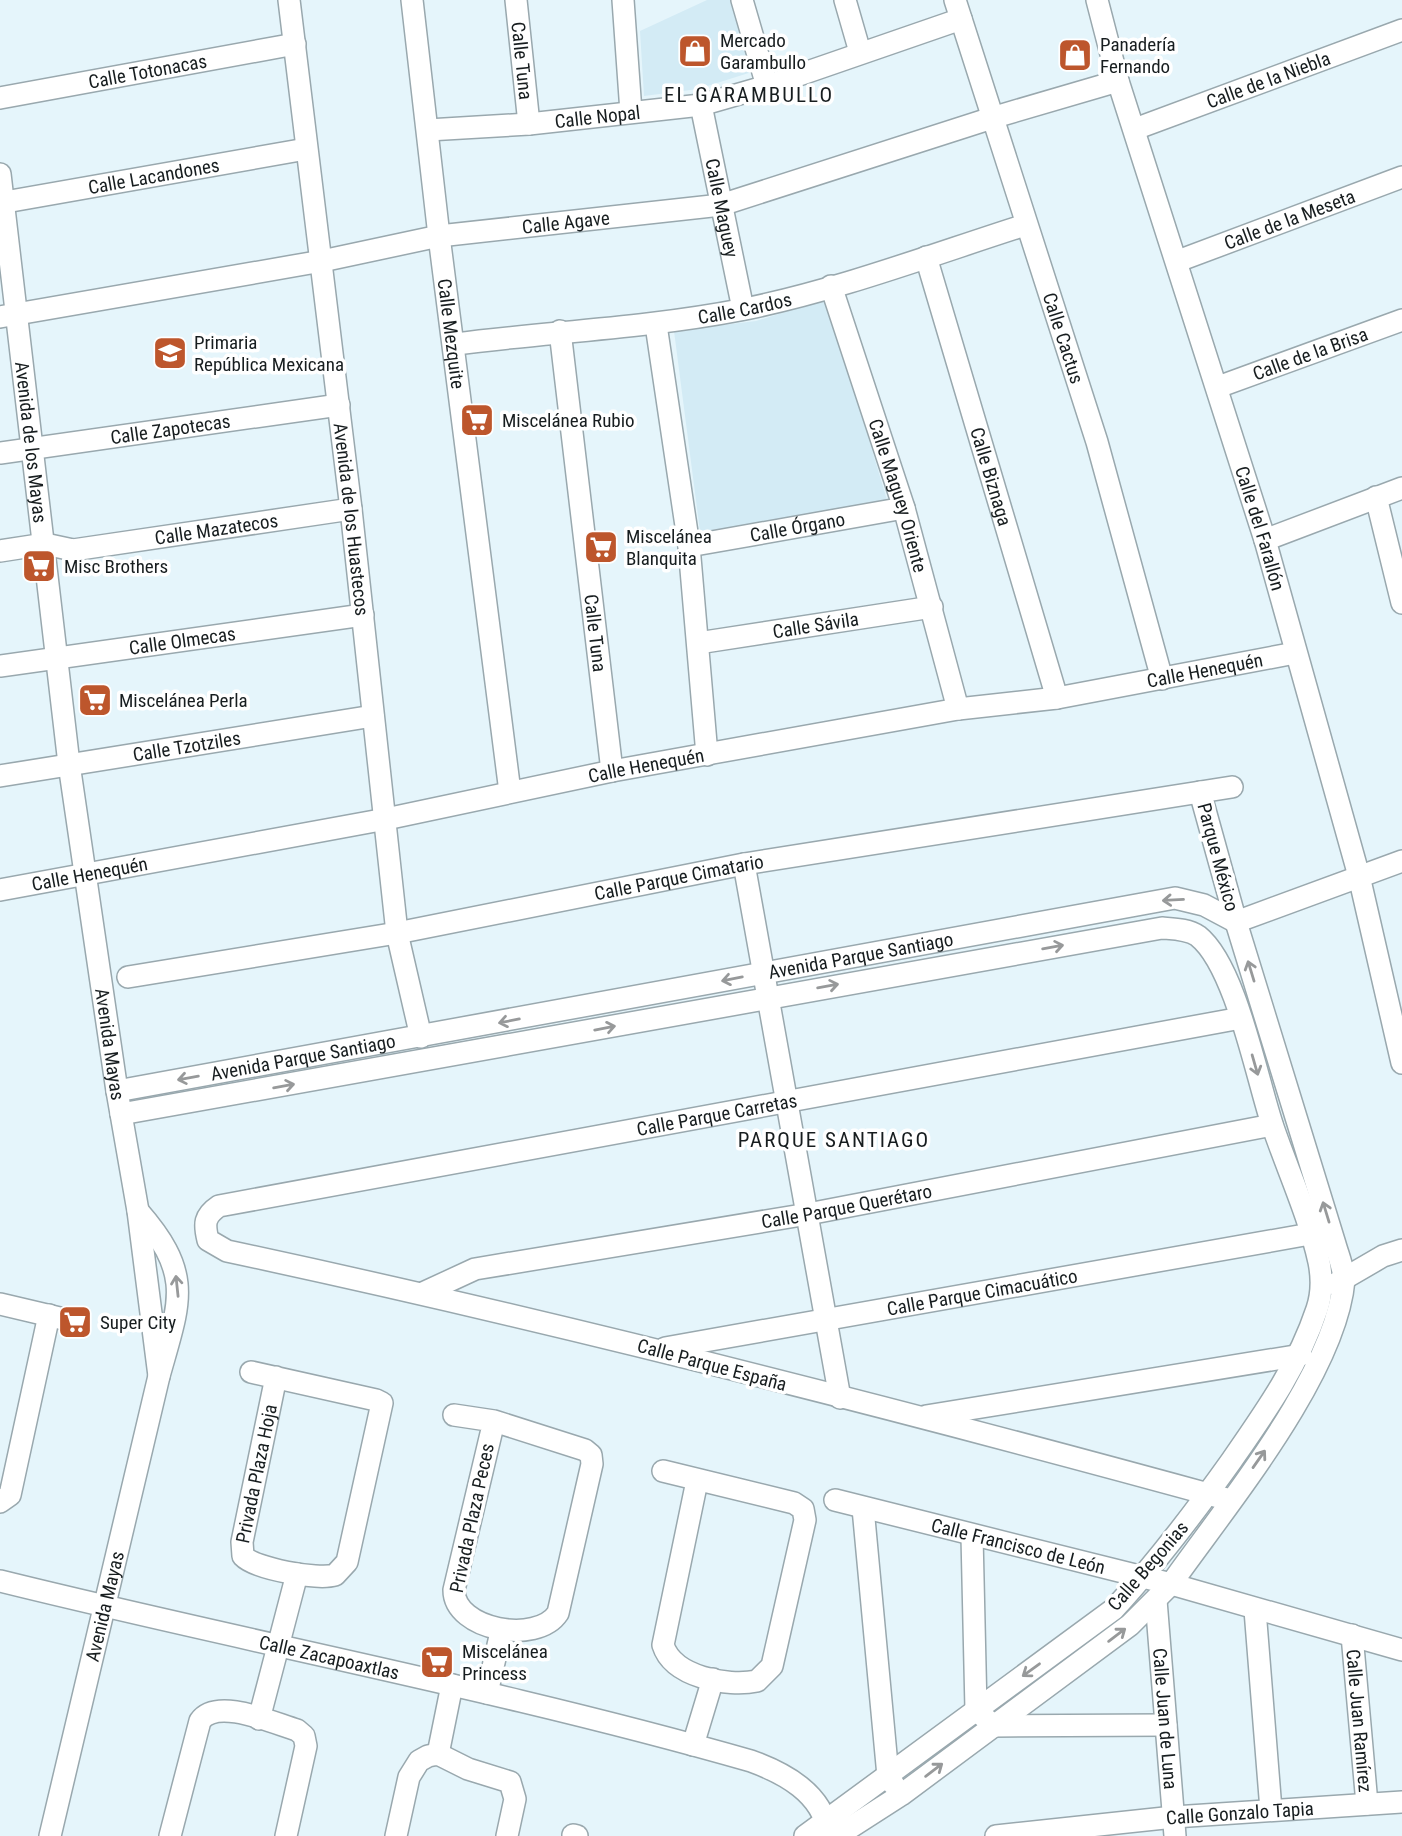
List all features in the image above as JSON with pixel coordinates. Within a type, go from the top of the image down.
[{"type":"street","name":"Avenida de los Huastecos","points":[[289,0],[339,404],[397,933],[421,1037]]},
{"type":"street","name":"Calle Mezquite","points":[[412,0],[439,236],[455,344],[510,792]]},
{"type":"street","name":"Calle Tuna","points":[[516,0],[529,124]]},
{"type":"street","points":[[623,0],[631,112]]},
{"type":"street","points":[[741,0],[767,86]]},
{"type":"street","points":[[845,0],[860,52]]},
{"type":"street","name":"Calle del Farallón","points":[[1100,1],[1118,81],[1178,261],[1265,540],[1359,876],[1402,1063]]},
{"type":"street","name":"Calle Nopal","points":[[428,130],[529,124],[701,105],[767,86],[860,52],[958,9]]},
{"type":"street","name":"Calle Cactus","points":[[958,9],[995,117],[1025,225],[1097,442],[1161,679]]},
{"type":"street","name":"Calle de la Niebla","points":[[1135,129],[1402,30]]},
{"type":"street","name":"Calle Totonacas","points":[[0,97],[295,44]]},
{"type":"street","name":"Calle Agave","points":[[8,315],[322,261],[439,236],[721,205],[995,117],[1118,81]]},
{"type":"street","name":"Calle Maguey","points":[[701,105],[743,309]]},
{"type":"street","name":"Calle Lacandones","points":[[2,202],[306,149]]},
{"type":"street","name":"Avenida de los Mayas","points":[[0,174],[9,341],[33,447],[69,764],[85,876]]},
{"type":"street","name":"Calle de la Meseta","points":[[1178,261],[1402,177]]},
{"type":"street","name":"Calle Cardos","points":[[455,344],[560,331],[656,325],[743,309],[831,286],[1025,225]]},
{"type":"street","name":"Calle Biznaga","points":[[926,257],[1057,698]]},
{"type":"street","name":"Calle Maguey Oriente","points":[[831,286],[904,508],[958,709]]},
{"type":"street","name":"Calle de la Brisa","points":[[1218,387],[1402,320]]},
{"type":"street","points":[[656,325],[689,546],[707,755]]},
{"type":"street","name":"Calle Tuna","points":[[560,331],[612,771]]},
{"type":"street","name":"Calle Zapotecas","points":[[0,453],[339,404]]},
{"type":"street","points":[[1265,540],[1402,488]]},
{"type":"street","points":[[1376,497],[1402,603]]},
{"type":"street","name":"Calle Órgano","points":[[689,546],[904,508]]},
{"type":"street","name":"Calle Mazatecos","points":[[0,551],[45,544],[73,550],[351,509]]},
{"type":"street","name":"Calle Sávila","points":[[698,643],[932,607]]},
{"type":"street","name":"Calle Olmecas","points":[[0,666],[363,615]]},
{"type":"street","name":"Calle Henequén","points":[[0,890],[386,819],[612,771],[958,709],[1057,698],[1295,653]]},
{"type":"street","name":"Calle Tzotziles","points":[[0,776],[373,716]]},
{"type":"street","name":"Calle Parque Cimatario","points":[[128,977],[397,933],[744,864],[1232,787]]},
{"type":"street","name":"Parque México","points":[[1200,792],[1236,922]]},
{"type":"street","points":[[1344,1278],[1236,922],[1402,861]]},
{"type":"street","points":[[744,864],[840,1398]]},
{"type":"street","name":"Avenida Mayas","points":[[85,876],[138,1211],[159,1376]]},
{"type":"street","name":"Avenida Parque Santiago","points":[[117,1091],[1175,898],[1204,905],[1236,922]]},
{"type":"street","name":"Avenida Parque Santiago","points":[[121,1114],[1162,928],[1182,929],[1198,937],[1218,963],[1241,1018],[1272,1125],[1319,1263],[1321,1293]]},
{"type":"street","name":"Calle Parque Carretas","points":[[204,1225],[209,1213],[219,1206],[1241,1018]]},
{"type":"street","name":"Calle Parque Querétaro","points":[[423,1293],[475,1269],[808,1214],[1272,1125]]},
{"type":"street","name":"Avenida Mayas","points":[[50,1836],[159,1376],[177,1311],[178,1286],[169,1252],[138,1211]]},
{"type":"street","name":"Calle Parque España","points":[[204,1225],[208,1240],[227,1251],[423,1293],[656,1350],[1230,1500]]},
{"type":"street","name":"Calle Parque Cimacuático","points":[[656,1350],[1310,1234]]},
{"type":"street","points":[[1321,1293],[1383,1256],[1402,1250]]},
{"type":"street","name":"Calle Begonias","points":[[805,1836],[831,1831],[901,1795],[1130,1625],[1156,1600],[1171,1584],[1296,1406],[1336,1318],[1344,1278]]},
{"type":"street","name":"Calle Begonias","points":[[831,1831],[888,1776],[1114,1609],[1143,1578],[1276,1398],[1300,1355],[1321,1293]]},
{"type":"street","points":[[0,1304],[59,1318],[10,1495],[0,1502]]},
{"type":"street","points":[[919,1417],[1300,1355]]},
{"type":"street","name":"Privada Plaza Hoja","points":[[251,1372],[276,1377],[382,1404],[345,1567],[330,1577],[297,1574],[251,1562],[243,1556],[242,1549],[276,1377]]},
{"type":"street","name":"Privada Plaza Peces","points":[[454,1415],[494,1421],[585,1450],[592,1459],[558,1612],[552,1622],[542,1627],[501,1632],[460,1609],[454,1602],[454,1590],[494,1421]]},
{"type":"street","points":[[663,1471],[794,1503],[800,1505],[805,1514],[772,1666],[757,1681],[713,1679],[673,1664],[663,1645],[697,1481]]},
{"type":"street","name":"Calle Francisco de León","points":[[835,1500],[1171,1584],[1402,1650]]},
{"type":"street","points":[[863,1508],[888,1776],[901,1795]]},
{"type":"street","points":[[972,1536],[976,1710],[994,1726],[1166,1725]]},
{"type":"street","points":[[259,1719],[297,1574]]},
{"type":"street","name":"Calle Zacapoaxtlas","points":[[0,1581],[487,1693],[693,1745],[781,1772],[809,1794],[831,1831]]},
{"type":"street","name":"Calle Juan de Luna","points":[[1156,1600],[1175,1826]]},
{"type":"street","points":[[1255,1610],[1271,1810]]},
{"type":"street","points":[[487,1693],[501,1632]]},
{"type":"street","name":"Calle Juan Ramírez","points":[[1352,1635],[1367,1804]]},
{"type":"street","points":[[693,1745],[713,1679]]},
{"type":"street","points":[[438,1754],[452,1685]]},
{"type":"street","points":[[170,1836],[202,1717],[221,1709],[301,1732],[306,1741],[286,1836]]},
{"type":"street","points":[[396,1836],[414,1766],[428,1756],[438,1754],[468,1769],[510,1782],[515,1799],[506,1836]]},
{"type":"street","name":"Calle Gonzalo Tapia","points":[[996,1836],[1175,1826],[1271,1810],[1402,1802]]},
{"type":"shaded area","name":"Mercado Garambullo","points":[[707,0],[734,0],[755,71],[698,89],[644,96],[640,31]]},
{"type":"shaded area","points":[[827,299],[887,500],[701,539],[674,331],[756,321]]},
{"type":"place","name":"Mercado Garambullo","points":[[695,51]]},
{"type":"place","name":"Panadería Fernando","points":[[1075,55]]},
{"type":"place","name":"Primaria República Mexicana","points":[[170,353]]},
{"type":"place","name":"Miscelánea Rubio","points":[[477,420]]},
{"type":"place","name":"Miscelánea Blanquita","points":[[601,547]]},
{"type":"place","name":"Misc Brothers","points":[[39,566]]},
{"type":"place","name":"Miscelánea Perla","points":[[95,700]]},
{"type":"place","name":"Super City","points":[[75,1322]]},
{"type":"place","name":"Miscelánea Princess","points":[[437,1662]]},
{"type":"district","name":"EL GARAMBULLO","points":[[749,95]]},
{"type":"district","name":"PARQUE SANTIAGO","points":[[834,1140]]}]
